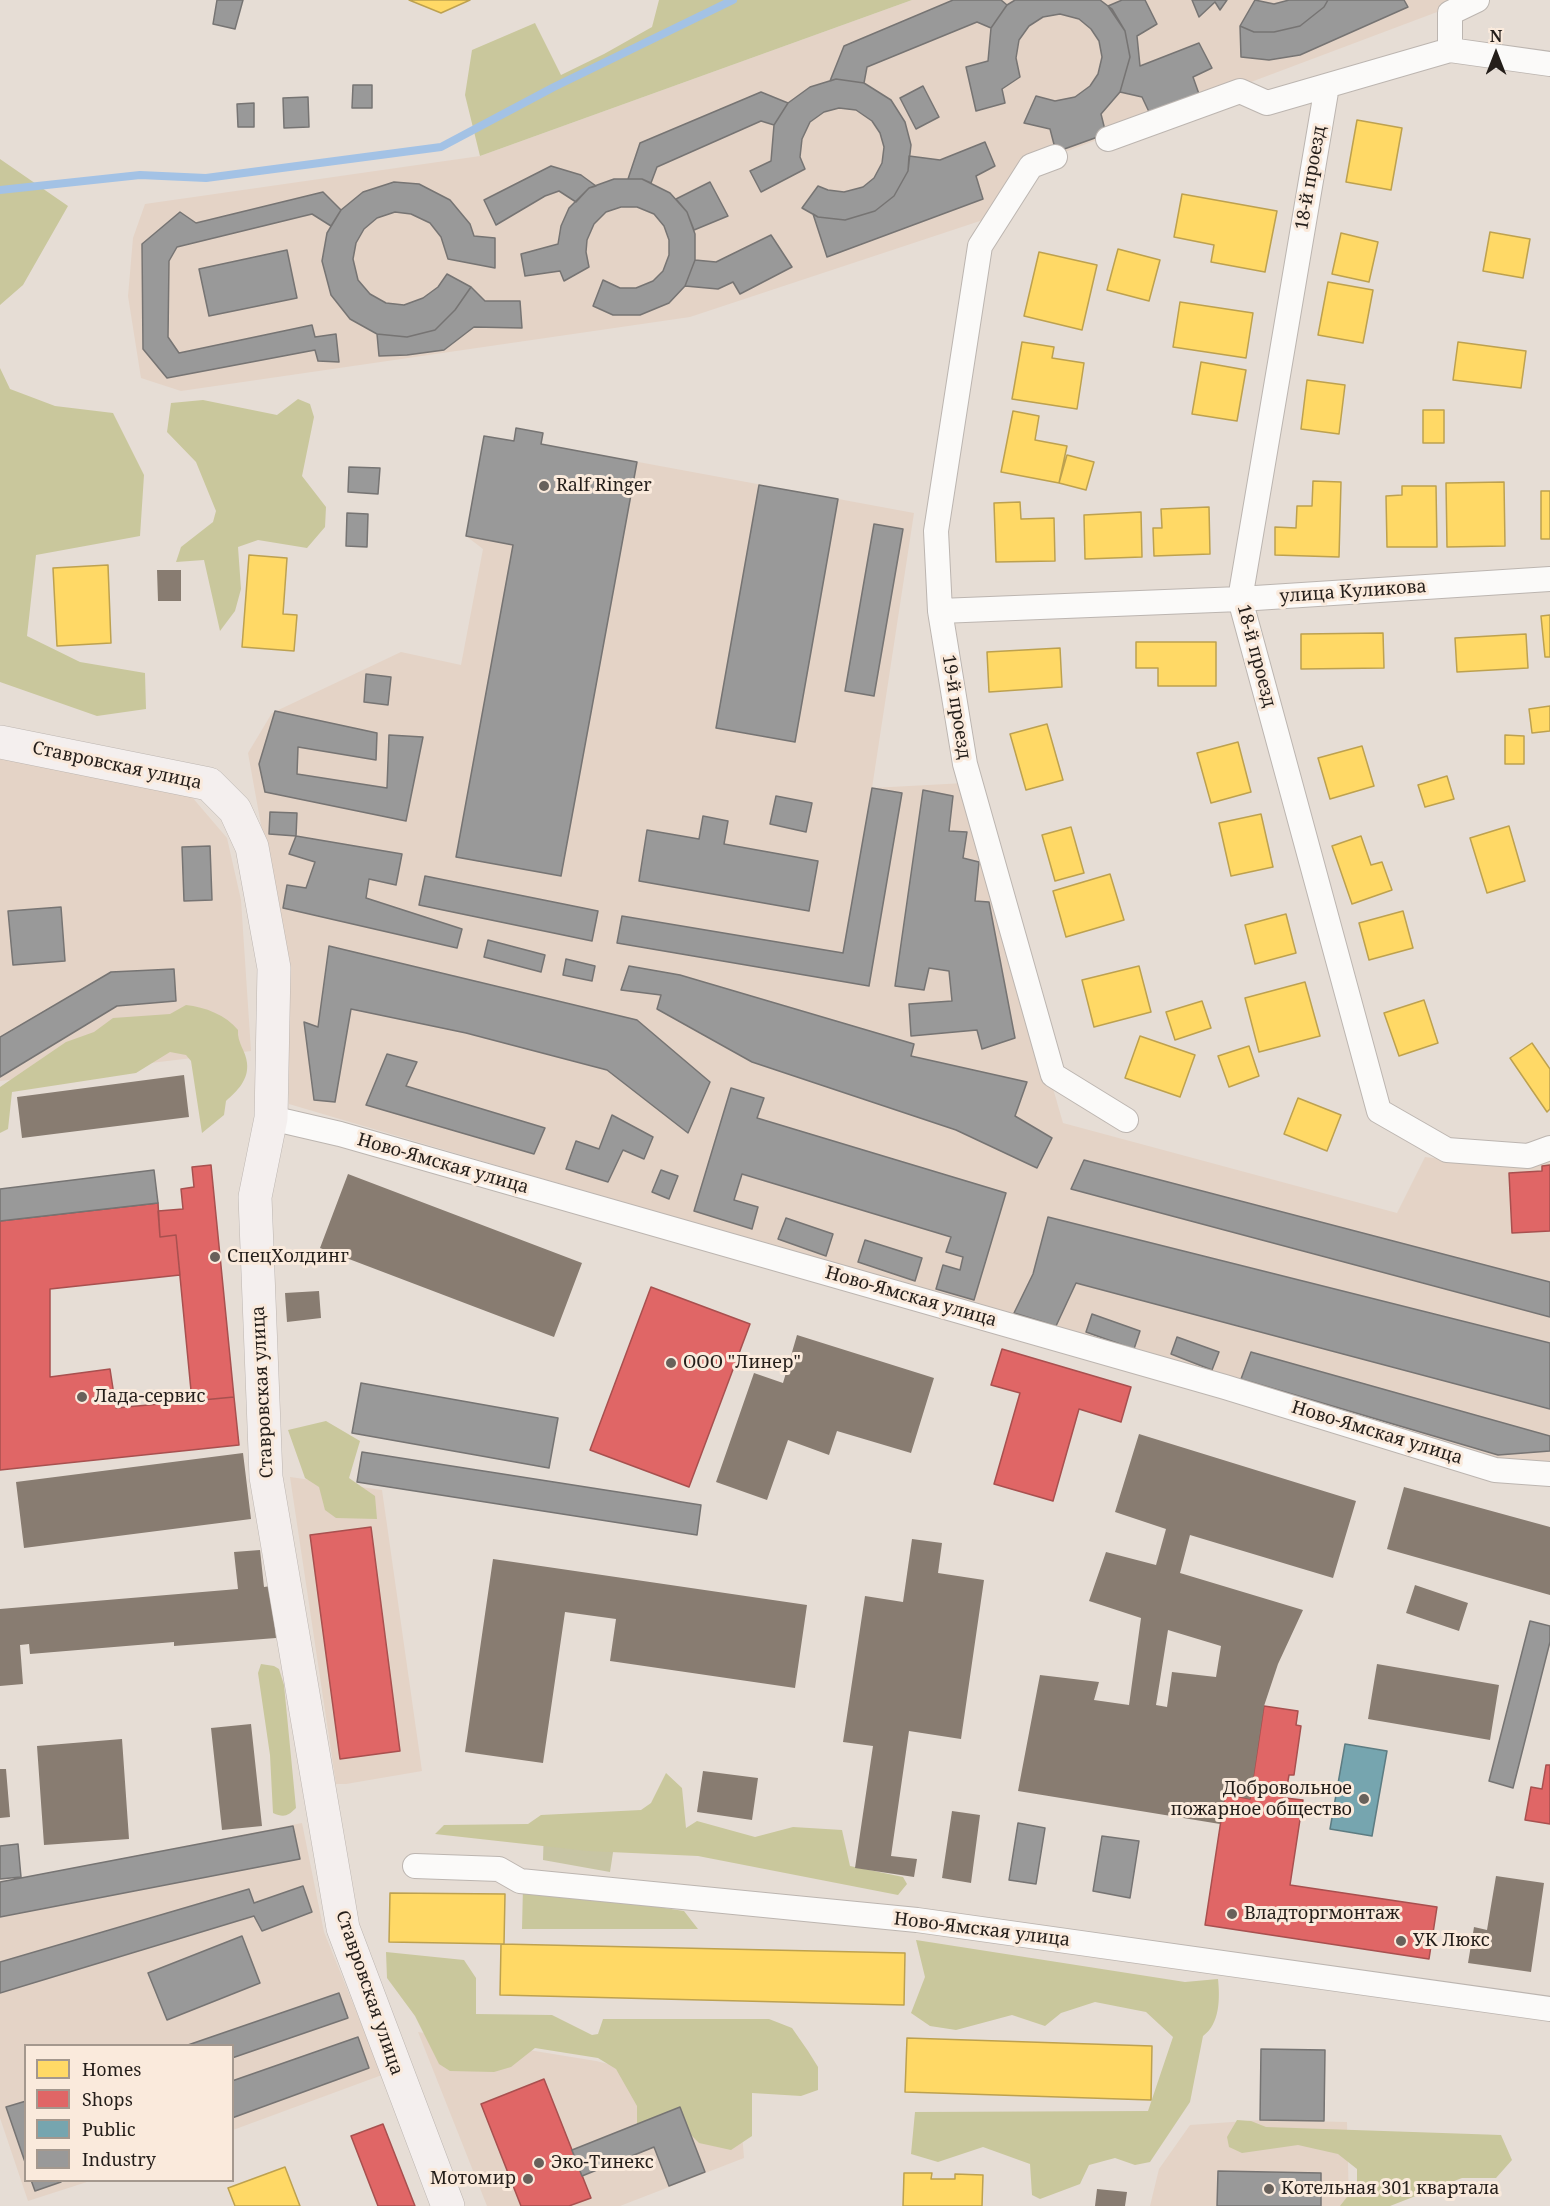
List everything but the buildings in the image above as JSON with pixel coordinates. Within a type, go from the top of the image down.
[{"type":"street","points":[[1450,50],[1450,13],[1477,0]]},
{"type":"street","points":[[1108,139],[1240,91],[1268,103],[1450,50],[1550,64]]},
{"type":"street","name":"18-й проезд","points":[[1327,86],[1240,599],[1379,1111],[1447,1150],[1528,1156],[1550,1148]]},
{"type":"street","name":"19-й проезд","points":[[1055,157],[1031,166],[980,246],[936,531],[940,611],[965,764],[1053,1075],[1126,1120]]},
{"type":"street","name":"улица Куликова","points":[[940,611],[1240,599],[1550,579]]},
{"type":"street","name":"Ставровская улица","points":[[0,742],[209,784],[235,810],[252,847],[274,968],[271,1118],[255,1197],[266,1477],[343,1928],[448,2206]]},
{"type":"street","name":"Ново-Ямская улица","points":[[271,1118],[340,1134],[1225,1386],[1495,1470],[1550,1474]]},
{"type":"street","name":"Ново-Ямская улица","points":[[415,1866],[499,1869],[520,1881],[917,1920],[1550,2009]]},
{"type":"shaded area","points":[[659,0],[912,0],[480,156],[465,95],[472,50],[535,23],[561,75],[652,27]]},
{"type":"shaded area","points":[[912,0],[1469,0],[1025,167],[986,219],[690,317],[181,391],[141,378],[128,296],[133,238],[145,204],[480,156]]},
{"type":"shaded area","points":[[0,159],[68,206],[23,285],[0,305]]},
{"type":"shaded area","points":[[0,368],[10,389],[55,406],[113,413],[144,475],[140,536],[36,555],[27,636],[80,662],[145,673],[146,709],[97,716],[0,682]]},
{"type":"shaded area","points":[[298,399],[310,404],[314,417],[302,476],[326,507],[325,527],[307,548],[258,540],[238,547],[241,589],[235,611],[220,631],[204,560],[176,562],[181,547],[213,522],[216,511],[196,462],[167,432],[171,403],[203,400],[277,415]]},
{"type":"shaded area","points":[[516,428],[543,433],[541,444],[914,513],[872,788],[965,783],[1063,1123],[1397,1213],[1425,1157],[1500,1166],[1550,1155],[1550,1463],[1502,1462],[289,1104],[287,969],[248,753],[272,713],[401,652],[461,665],[483,549],[466,536],[484,436],[513,441]]},
{"type":"shaded area","points":[[0,756],[186,790],[227,838],[241,900],[251,1051],[0,1081]]},
{"type":"shaded area","points":[[186,1005],[215,1013],[233,1025],[238,1030],[247,1063],[244,1080],[226,1101],[224,1115],[202,1133],[191,1061],[186,1055],[170,1052],[136,1073],[12,1092],[8,1129],[0,1133],[0,1087],[66,1042],[94,1032],[113,1018],[170,1014]]},
{"type":"shaded area","points":[[326,1421],[360,1441],[349,1478],[375,1496],[377,1519],[336,1518],[325,1510],[319,1487],[305,1478],[288,1430]]},
{"type":"shaded area","points":[[290,1477],[382,1490],[422,1771],[336,1784]]},
{"type":"shaded area","points":[[261,1664],[279,1669],[284,1685],[296,1808],[286,1815],[273,1813],[270,1755],[258,1673]]},
{"type":"shaded area","points":[[666,1773],[682,1788],[686,1828],[697,1821],[755,1837],[793,1827],[842,1830],[850,1866],[903,1877],[907,1884],[898,1895],[698,1856],[588,1851],[435,1834],[444,1825],[528,1824],[541,1815],[641,1810],[651,1803]]},
{"type":"shaded area","points":[[302,1823],[324,1932],[382,2075],[234,2130],[234,2044],[24,2044],[24,2182],[87,2182],[28,2201],[0,2118],[0,1882]]},
{"type":"shaded area","points":[[544,1826],[616,1833],[610,1872],[543,1860]]},
{"type":"shaded area","points":[[523,1886],[684,1911],[698,1929],[522,1929]]},
{"type":"shaded area","points":[[916,1940],[1185,1982],[1218,1979],[1218,2010],[1213,2025],[1203,2036],[1190,2102],[1150,2162],[1135,2165],[1115,2158],[1089,2165],[1080,2184],[1040,2199],[1032,2195],[1030,2164],[983,2147],[938,2162],[911,2154],[915,2112],[1148,2111],[1173,2037],[1146,2012],[1095,2002],[1061,2013],[1045,2026],[1012,2015],[956,2030],[930,2026],[911,2013],[925,1977]]},
{"type":"shaded area","points":[[386,1952],[464,1960],[476,1978],[476,2014],[552,2015],[592,2035],[598,2034],[603,2019],[769,2019],[792,2028],[808,2051],[818,2067],[818,2090],[801,2096],[752,2093],[752,2136],[731,2150],[699,2143],[678,2122],[637,2130],[637,2106],[616,2069],[598,2058],[535,2048],[511,2067],[494,2072],[450,2071],[439,2064],[415,2016],[387,1978]]},
{"type":"shaded area","points":[[418,2032],[596,2061],[739,2095],[744,2158],[620,2206],[487,2206]]},
{"type":"shaded area","points":[[1237,2120],[1251,2121],[1266,2127],[1501,2135],[1512,2160],[1496,2178],[1462,2178],[1390,2206],[1340,2206],[1357,2184],[1357,2169],[1338,2154],[1298,2145],[1242,2153],[1229,2147],[1227,2137]]},
{"type":"shaded area","points":[[1260,2120],[1347,2122],[1349,2206],[1150,2206],[1159,2169],[1190,2125]]},
{"type":"waterway","points":[[0,190],[140,175],[206,178],[441,147],[554,87],[733,0]]},
{"type":"place","name":"Ralf Ringer","points":[[544,486]]},
{"type":"place","name":"СпецХолдинг","points":[[215,1257]]},
{"type":"place","name":"ООО \"Линер\"","points":[[671,1363]]},
{"type":"place","name":"Лада-сервис","points":[[82,1397]]},
{"type":"place","name":"Добровольное пожарное общество","points":[[1364,1799]]},
{"type":"place","name":"Владторгмонтаж","points":[[1232,1914]]},
{"type":"place","name":"УК Люкс","points":[[1401,1941]]},
{"type":"place","name":"Эко-Тинекс","points":[[539,2163]]},
{"type":"place","name":"Мотомир","points":[[528,2179]]},
{"type":"place","name":"Котельная 301 квартала","points":[[1269,2189]]}]
